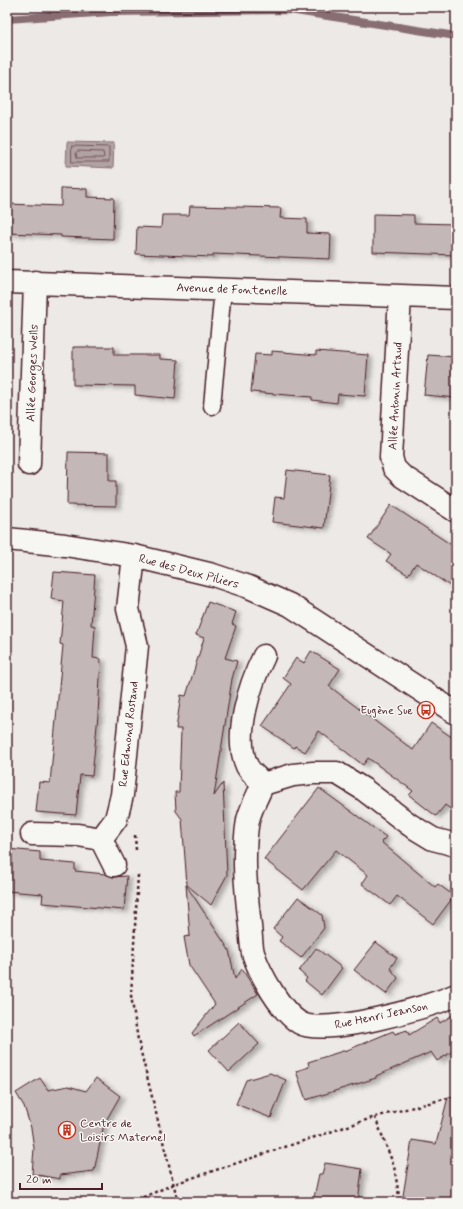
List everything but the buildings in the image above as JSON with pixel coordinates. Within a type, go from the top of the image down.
[{"type":"street","name":"Avenue de Fontenelle","points":[[7,282],[456,298]]},
{"type":"street","name":"Allée Georges Wells","points":[[29,464],[35,282]]},
{"type":"street","name":"Allée Antonin Artaud","points":[[400,296],[391,457],[394,468],[402,476],[456,510]]},
{"type":"street","name":"Rue des Deux Piliers","points":[[7,539],[65,545],[134,556],[213,575],[249,587],[290,605],[456,713]]},
{"type":"street","name":"Rue Edmond Rostand","points":[[101,839],[116,818],[122,795],[137,646],[128,609],[134,556]]},
{"type":"street","points":[[264,656],[258,667],[242,728],[243,754],[247,767],[263,784],[300,774],[337,773],[363,788],[410,825],[433,839],[456,845]]},
{"type":"street","name":"Rue Henri Jeanson","points":[[263,784],[249,818],[245,858],[247,903],[253,953],[272,991],[283,1008],[301,1024],[322,1027],[347,1024],[420,1008],[456,995]]},
{"type":"street","points":[[32,834],[78,835],[101,839],[114,865]]},
{"type":"lane","points":[[212,406],[223,289]]},
{"type":"path","points":[[135,832],[136,854]]},
{"type":"path","points":[[137,868],[138,883],[131,995],[138,1040],[178,1202]]},
{"type":"path","points":[[132,1202],[174,1184],[375,1117],[456,1096]]},
{"type":"path","points":[[375,1117],[394,1166],[400,1202]]},
{"type":"water","points":[[67,142],[114,143],[113,168],[66,166]]},
{"type":"waterway","points":[[7,19],[111,12],[289,10],[456,36]]},
{"type":"place","name":"Eugène Sue","points":[[426,710]]},
{"type":"place","name":"Centre de Loisirs Maternel","points":[[67,1130]]}]
